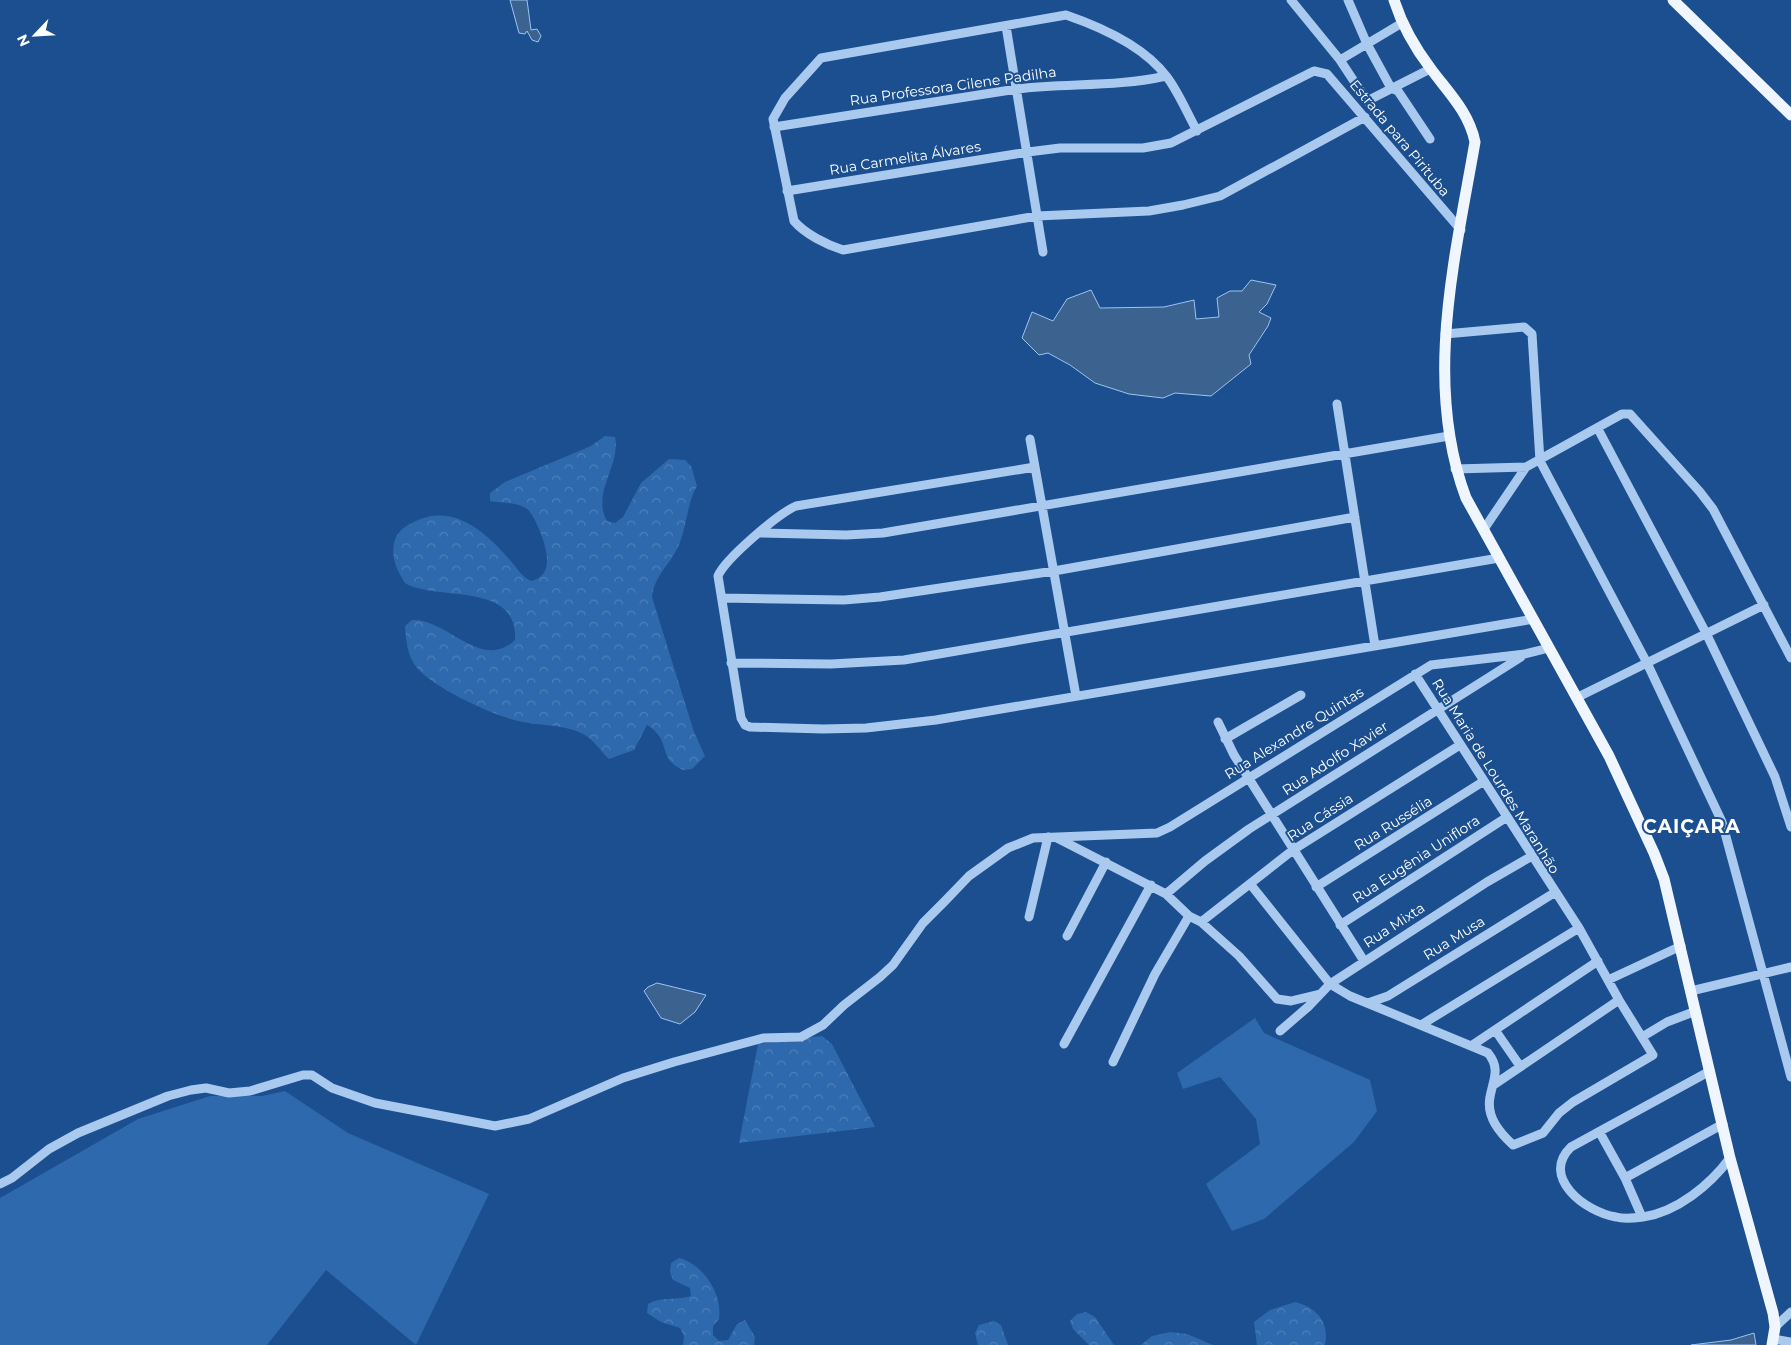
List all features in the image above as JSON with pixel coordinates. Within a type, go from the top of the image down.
[{"type":"main road","points":[[1394,0],[1402,23],[1430,68],[1459,105],[1473,133],[1474,142],[1461,230],[1451,278],[1445,334],[1449,436],[1455,469],[1466,498],[1609,756],[1654,853],[1671,904],[1730,1158],[1775,1326],[1773,1342]]},
{"type":"main road","points":[[1673,0],[1791,115]]},
{"type":"street","name":"Estrada para Pirituba","points":[[1291,0],[1340,60],[1367,101],[1391,88]]},
{"type":"street","points":[[1348,0],[1367,44],[1391,88],[1398,91],[1430,139]]},
{"type":"street","points":[[1197,131],[1166,76],[1139,50],[1088,23],[1066,15],[821,58],[777,110],[773,119],[792,215],[799,226],[832,247],[852,250],[1037,216],[1149,211],[1220,196],[1365,118]]},
{"type":"street","points":[[1340,60],[1402,23]]},
{"type":"street","points":[[1006,26],[1043,252]]},
{"type":"street","points":[[1391,88],[1430,68]]},
{"type":"street","name":"Estrada para Pirituba","points":[[1314,71],[1327,74],[1461,230]]},
{"type":"street","name":"Rua Carmelita Álvares","points":[[787,191],[1060,148],[1157,146],[1197,131],[1314,71]]},
{"type":"street","name":"Rua Professora Cilene Padilha","points":[[774,128],[1017,89],[1057,84],[1138,82],[1166,76]]},
{"type":"street","points":[[1445,334],[1524,328],[1532,334],[1540,460],[1646,663],[1722,822],[1791,1077]]},
{"type":"street","points":[[1337,404],[1375,646]]},
{"type":"street","points":[[1455,469],[1526,467],[1598,429],[1622,414],[1630,414],[1713,509],[1791,658]]},
{"type":"street","points":[[1598,429],[1706,634],[1775,777],[1791,827]]},
{"type":"street","points":[[759,533],[846,535],[883,533],[1449,436]]},
{"type":"street","points":[[1030,439],[1076,696]]},
{"type":"street","points":[[1035,467],[796,506],[780,515],[759,533],[721,569],[718,576],[731,664],[741,718],[745,724],[750,727],[823,729],[866,728],[936,720],[1534,619]]},
{"type":"street","points":[[1484,529],[1526,467]]},
{"type":"street","points":[[722,598],[844,600],[880,597],[1054,571],[1355,518]]},
{"type":"street","points":[[731,664],[831,664],[904,660],[1500,558]]},
{"type":"street","points":[[1576,698],[1764,605]]},
{"type":"street","name":"Rua Alexandre Quintas","points":[[0,1184],[49,1149],[78,1133],[168,1096],[192,1090],[206,1088],[229,1093],[250,1091],[303,1075],[312,1075],[332,1088],[375,1103],[495,1126],[529,1119],[623,1078],[674,1062],[763,1038],[801,1037],[823,1025],[844,1005],[880,978],[893,965],[923,924],[969,876],[989,860],[1019,842],[1051,837],[1157,833],[1170,827],[1415,674],[1440,663],[1525,654],[1549,648]]},
{"type":"street","name":"Rua Adolfo Xavier","points":[[1166,894],[1205,861],[1271,815],[1525,654]]},
{"type":"street","name":"Rua Maria de Lourdes Maranhão","points":[[1415,674],[1578,928],[1618,1000],[1653,1055],[1573,1102],[1559,1113],[1543,1133],[1513,1145],[1499,1132],[1492,1117],[1490,1098],[1495,1084]]},
{"type":"street","points":[[1225,739],[1301,695]]},
{"type":"street","points":[[1218,722],[1225,739],[1271,815],[1364,961]]},
{"type":"street","name":"Rua Cássia","points":[[1201,922],[1251,885],[1293,850],[1460,745]]},
{"type":"street","name":"Rua Russélia","points":[[1316,887],[1484,781]]},
{"type":"street","name":"Rua Eugênia Uniflora","points":[[1340,925],[1508,817]]},
{"type":"street","points":[[1029,917],[1051,837],[1106,862],[1166,894],[1189,916],[1201,922],[1239,956],[1277,999],[1291,1001],[1320,994]]},
{"type":"street","name":"Rua Mixta","points":[[1280,1031],[1309,1006],[1330,984],[1487,882],[1532,856]]},
{"type":"street","points":[[1067,936],[1106,862]]},
{"type":"street","points":[[1064,1044],[1150,885]]},
{"type":"street","points":[[1251,885],[1330,984],[1350,996],[1488,1053],[1494,1061],[1495,1084]]},
{"type":"street","name":"Rua Musa","points":[[1368,1003],[1388,996],[1554,892]]},
{"type":"street","points":[[1113,1062],[1155,974],[1189,916]]},
{"type":"street","points":[[1421,1025],[1578,928]]},
{"type":"street","points":[[1608,980],[1681,946]]},
{"type":"street","points":[[1471,1046],[1598,961]]},
{"type":"street","points":[[1691,991],[1791,967]]},
{"type":"street","points":[[1495,1084],[1618,1000]]},
{"type":"street","points":[[1642,1037],[1666,1022],[1696,1012]]},
{"type":"street","points":[[1495,1030],[1520,1066]]},
{"type":"street","points":[[1710,1072],[1571,1147],[1564,1154],[1560,1167],[1561,1179],[1572,1194],[1588,1206],[1615,1217],[1642,1217],[1669,1208],[1700,1190],[1730,1158]]},
{"type":"street","points":[[1625,1178],[1723,1124]]},
{"type":"street","points":[[1600,1133],[1625,1178],[1642,1217]]},
{"type":"street","points":[[1775,1326],[1791,1312]]},
{"type":"street","points":[[1773,1342],[1791,1342]]},
{"type":"green space","points":[[605,436],[615,437],[616,448],[602,500],[603,511],[607,521],[615,523],[623,517],[641,483],[669,459],[685,460],[691,466],[697,486],[691,500],[680,542],[656,582],[652,597],[694,732],[705,756],[692,769],[683,770],[675,765],[667,755],[660,737],[647,725],[634,750],[609,759],[593,741],[581,733],[566,728],[518,721],[480,707],[451,693],[426,677],[414,664],[408,648],[405,626],[412,620],[426,622],[439,627],[465,642],[490,650],[502,648],[515,640],[512,621],[503,608],[490,601],[473,596],[419,588],[405,583],[397,569],[393,554],[395,538],[400,531],[418,520],[432,516],[445,516],[457,519],[481,531],[528,579],[531,581],[539,578],[544,573],[547,560],[542,536],[533,516],[527,509],[519,505],[490,501],[490,493],[505,482],[591,446]]},
{"type":"green space","points":[[1255,1018],[1264,1033],[1370,1080],[1377,1111],[1354,1142],[1264,1219],[1232,1231],[1206,1184],[1260,1144],[1256,1119],[1220,1077],[1183,1089],[1177,1073]]},
{"type":"green space","points":[[822,1036],[832,1044],[875,1127],[739,1143],[758,1044]]},
{"type":"green space","points":[[285,1091],[348,1133],[489,1194],[416,1345],[326,1270],[267,1345],[0,1345],[0,1198],[138,1119],[210,1096],[262,1096]]},
{"type":"green space","points":[[679,1258],[688,1261],[703,1273],[714,1290],[718,1300],[719,1319],[713,1326],[713,1335],[719,1341],[728,1340],[737,1324],[745,1320],[755,1337],[754,1345],[683,1345],[684,1336],[680,1328],[661,1322],[647,1313],[648,1304],[653,1302],[691,1296],[690,1288],[673,1280],[670,1272],[671,1263]]},
{"type":"green space","points":[[1295,1302],[1303,1304],[1320,1317],[1325,1329],[1325,1345],[1257,1345],[1254,1322],[1270,1310]]},
{"type":"green space","points":[[1086,1312],[1095,1317],[1114,1345],[1089,1345],[1073,1329],[1070,1321],[1077,1314]]},
{"type":"green space","points":[[994,1321],[1001,1325],[1008,1345],[978,1345],[975,1333],[979,1325]]},
{"type":"green space","points":[[1170,1332],[1187,1334],[1213,1345],[1141,1345],[1152,1336]]},
{"type":"shaded area","points":[[510,0],[527,0],[531,30],[537,29],[541,36],[538,42],[532,40],[527,31],[525,34],[519,33]]},
{"type":"shaded area","points":[[1251,280],[1276,285],[1267,304],[1259,312],[1271,318],[1268,326],[1249,355],[1251,364],[1211,396],[1175,393],[1163,398],[1129,394],[1095,383],[1070,365],[1048,353],[1039,355],[1022,338],[1032,312],[1053,321],[1067,299],[1091,290],[1100,308],[1164,307],[1194,300],[1196,319],[1219,317],[1217,298],[1230,291],[1242,291]]},
{"type":"shaded area","points":[[657,983],[706,995],[695,1012],[680,1024],[661,1018],[644,991]]},
{"type":"shaded area","points":[[1754,1333],[1756,1345],[1691,1345],[1731,1340]]},
{"type":"district","name":"CAIÇARA","points":[[1692,826]]}]
